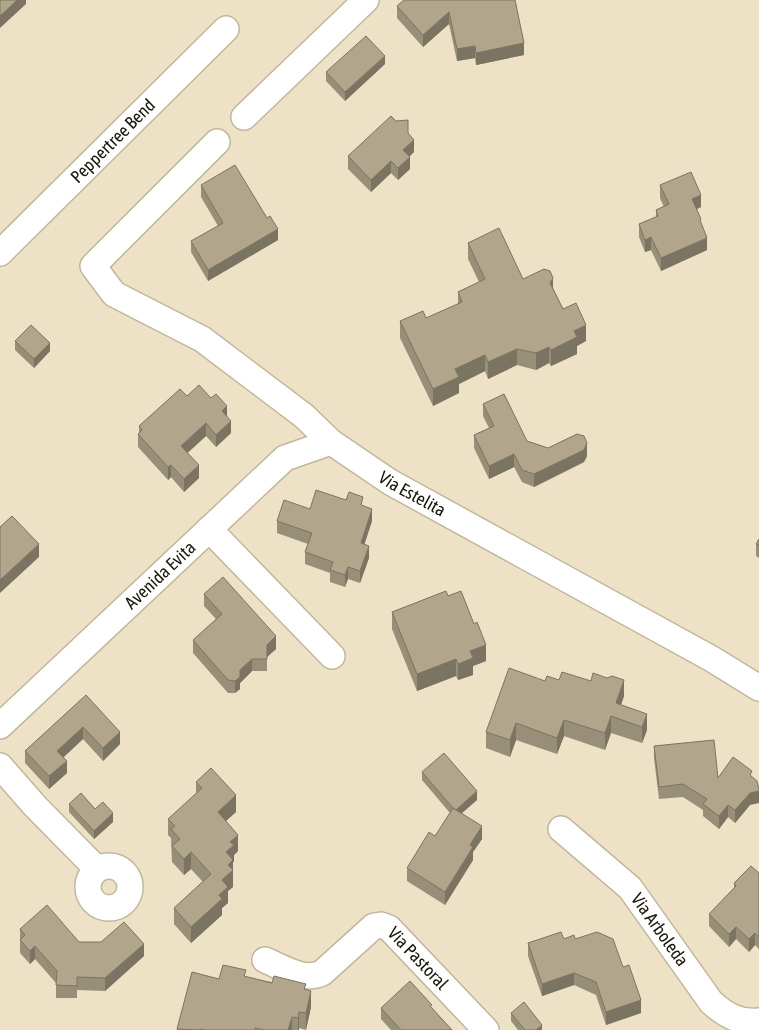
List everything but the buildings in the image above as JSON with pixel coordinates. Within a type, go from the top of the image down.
[{"type":"street","points":[[244,117],[366,0]]},
{"type":"street","name":"Peppertree Bend","points":[[0,253],[226,28]]},
{"type":"street","name":"Via Estelita","points":[[217,142],[93,266],[114,294],[202,339],[304,416],[331,442],[390,482],[712,659],[759,688]]},
{"type":"street","name":"Avenida Evita","points":[[0,726],[285,458],[331,442]]},
{"type":"street","points":[[209,529],[332,656]]},
{"type":"street","points":[[0,766],[35,806],[97,869]]},
{"type":"street","name":"Via Arboleda","points":[[561,830],[630,888],[710,1002],[722,1013],[736,1020],[759,1022]]},
{"type":"street","name":"Via Pastoral","points":[[265,960],[306,977],[314,977],[322,973],[374,926],[381,925],[389,928],[486,1030]]}]
